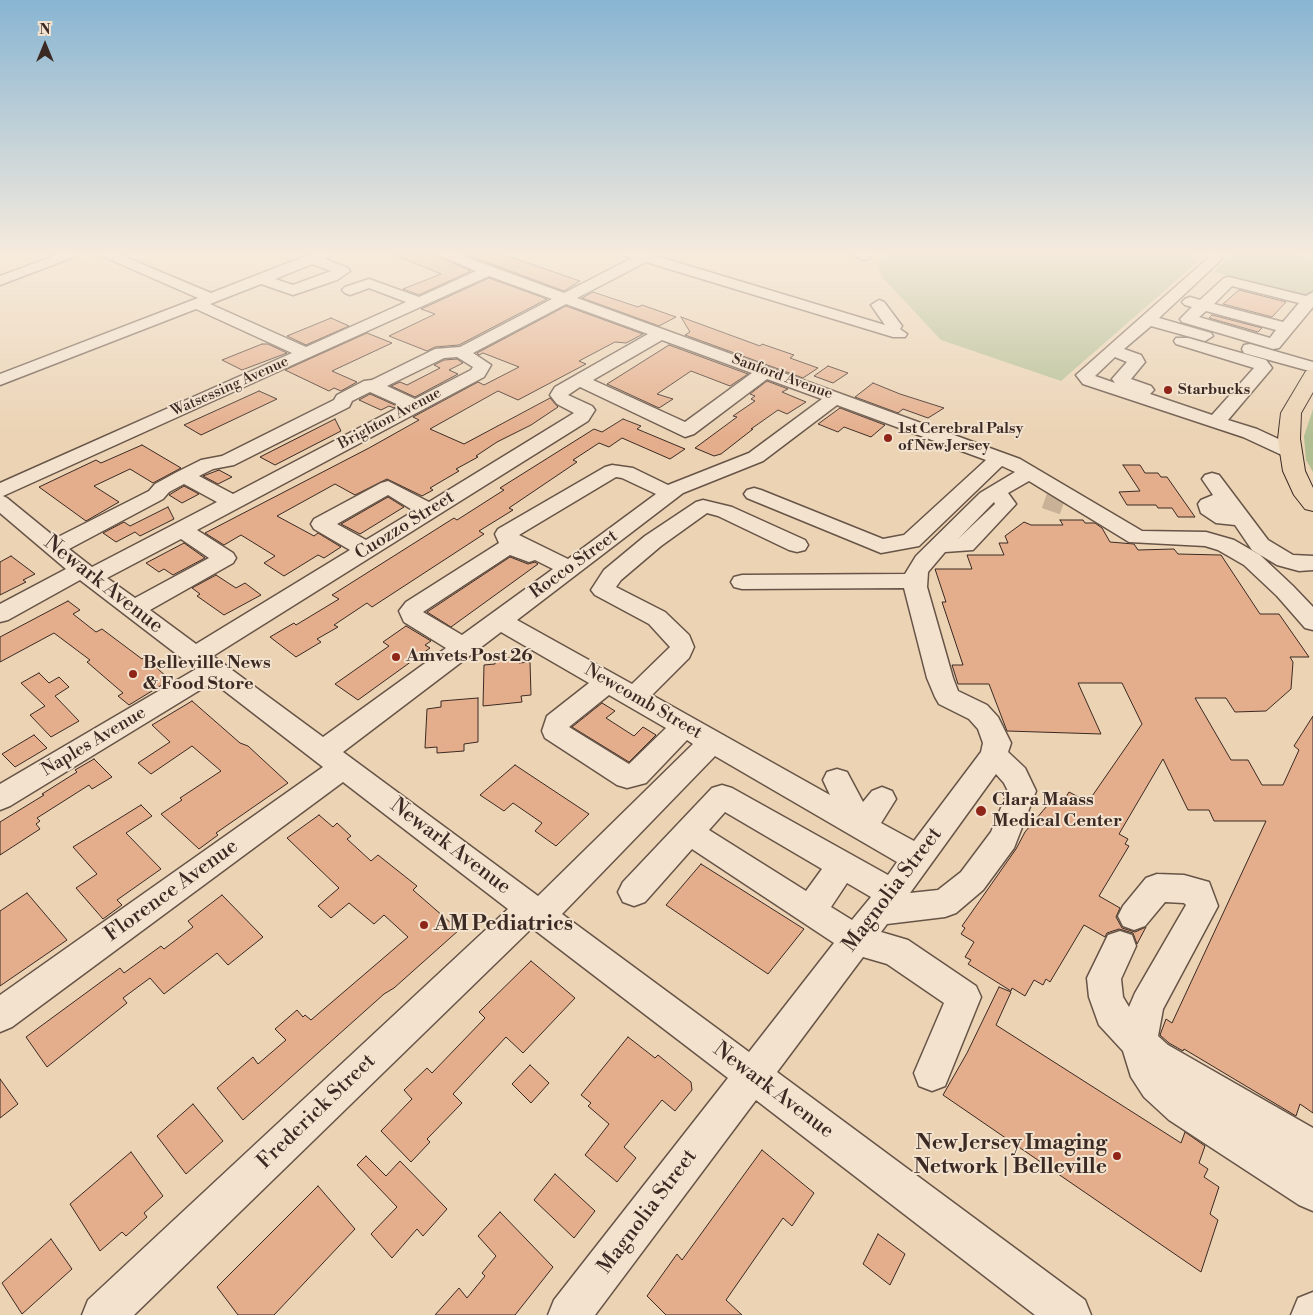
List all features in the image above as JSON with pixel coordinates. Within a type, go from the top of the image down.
[{"type":"main road","points":[[1313,375],[1291,413],[1290,443],[1294,471],[1305,495],[1313,504]]},
{"type":"street","points":[[0,380],[172,313]]},
{"type":"street","points":[[228,313],[305,353]]},
{"type":"street","name":"Watsessing Avenue","points":[[0,491],[394,313]]},
{"type":"street","points":[[54,548],[156,495],[162,488],[208,464],[227,461],[344,403],[343,399],[356,392],[370,386],[372,387],[441,353],[464,352],[534,313]]},
{"type":"street","name":"Sanford Avenue","points":[[606,313],[836,397],[1010,473]]},
{"type":"street","points":[[832,313],[894,332],[894,326],[884,313]]},
{"type":"street","points":[[1156,313],[1085,375],[1089,380],[1219,419]]},
{"type":"street","points":[[1194,313],[1188,319],[1313,366]]},
{"type":"street","points":[[1234,313],[1287,328]]},
{"type":"street","points":[[1270,349],[1299,313]]},
{"type":"street","points":[[1143,324],[1270,349]]},
{"type":"street","points":[[1143,324],[1260,364],[1263,368],[1219,419]]},
{"type":"street","points":[[365,327],[388,337]]},
{"type":"street","points":[[662,333],[581,379],[590,387],[686,430],[766,371]]},
{"type":"street","points":[[1113,351],[1133,358],[1136,362],[1121,377],[1125,383],[1250,433],[1290,443]]},
{"type":"street","name":"Brighton Avenue","points":[[0,614],[181,529],[482,369],[482,365],[464,352]]},
{"type":"street","name":"Cuozzo Street","points":[[205,663],[366,550],[585,413],[586,410],[563,400],[559,395],[561,391],[581,379]]},
{"type":"street","points":[[372,387],[415,406]]},
{"type":"street","name":"Rocco Street","points":[[333,759],[463,647],[670,494],[756,457],[836,397]]},
{"type":"street","points":[[565,571],[507,538],[506,534],[612,471],[626,472],[670,494]]},
{"type":"street","points":[[754,494],[881,546],[911,541],[1010,473]]},
{"type":"street","points":[[1010,473],[1045,499]]},
{"type":"street","points":[[1010,473],[1092,509],[1137,536],[1206,540],[1226,545],[1252,560],[1285,591],[1313,622]]},
{"type":"street","points":[[634,892],[722,796],[843,864],[885,902],[945,903],[972,881],[1003,839],[1022,791],[1015,776],[994,755],[997,743],[989,724],[978,712],[948,697],[938,671],[915,581],[917,572],[939,546],[1010,473]]},
{"type":"street","points":[[184,476],[233,502]]},
{"type":"street","points":[[1212,479],[1260,545],[1285,560],[1299,564],[1313,563]]},
{"type":"street","points":[[366,550],[322,524],[388,487],[430,510]]},
{"type":"street","name":"Newark Avenue","points":[[0,502],[86,574],[1070,1315]]},
{"type":"street","points":[[634,697],[680,652],[680,641],[656,618],[603,590],[612,575],[653,542],[704,506],[725,511],[797,546]]},
{"type":"street","points":[[1071,508],[1092,509]]},
{"type":"street","points":[[134,609],[225,558],[181,529]]},
{"type":"street","points":[[463,647],[412,616],[411,612],[414,607],[505,548],[517,548],[565,571]]},
{"type":"street","points":[[751,582],[915,581]]},
{"type":"street","name":"Newcomb Street","points":[[499,620],[918,859]]},
{"type":"street","name":"Naples Avenue","points":[[0,798],[205,663]]},
{"type":"street","points":[[608,682],[556,723],[555,731],[627,777],[636,775],[684,726]]},
{"type":"street","name":"Frederick Street","points":[[103,1315],[535,911],[712,742]]},
{"type":"street","name":"Magnolia Street","points":[[569,1315],[918,859],[994,755]]},
{"type":"street","name":"Florence Avenue","points":[[0,1015],[333,759]]},
{"type":"street","points":[[838,780],[862,827],[882,799]]},
{"type":"street","points":[[689,832],[811,910],[853,943],[896,951],[964,997],[932,1073]]},
{"type":"street","points":[[811,910],[843,864]]},
{"type":"street","points":[[1313,1149],[1154,1058],[1138,1042],[1111,1013],[1106,997],[1104,978],[1127,931],[1157,888],[1184,889],[1198,892],[1202,906],[1147,1005],[1138,1042],[1144,1064],[1157,1084],[1182,1107],[1313,1191]]},
{"type":"green space","points":[[916,313],[1138,313],[1061,381],[941,340]]},
{"type":"green space","points":[[1313,409],[1313,472],[1306,460],[1304,436]]},
{"type":"building","points":[[433,313],[520,313],[459,345],[435,347],[427,351],[389,336],[435,314]]},
{"type":"building","points":[[552,313],[586,313],[643,334],[626,343],[615,342],[579,361],[586,364],[518,400],[498,391],[430,429],[464,444],[550,398],[558,407],[531,425],[497,442],[476,456],[478,457],[456,469],[459,471],[430,488],[433,490],[422,496],[387,479],[355,495],[335,484],[277,516],[314,536],[318,533],[341,547],[324,558],[318,555],[284,576],[264,563],[275,556],[241,535],[224,545],[205,533],[369,448],[419,420],[413,417],[478,382],[484,385],[519,367],[483,353],[479,355],[477,353]]},
{"type":"building","points":[[624,313],[666,313],[676,317],[659,326]]},
{"type":"building","points":[[1258,313],[1275,313],[1272,317]]},
{"type":"building","points":[[1212,315],[1262,328],[1258,332],[1209,318]]},
{"type":"building","points":[[681,317],[760,346],[762,344],[794,355],[790,358],[818,368],[803,378],[685,335],[690,332]]},
{"type":"building","points":[[331,318],[349,326],[306,345],[287,336]]},
{"type":"building","points":[[367,333],[392,343],[332,371],[357,382],[341,391],[334,388],[329,391],[285,370]]},
{"type":"building","points":[[262,344],[268,344],[287,353],[242,370],[222,360]]},
{"type":"building","points":[[669,345],[748,374],[730,386],[691,371],[657,394],[673,399],[659,408],[607,384]]},
{"type":"building","points":[[457,359],[463,363],[449,370],[458,374],[415,397],[391,386],[400,382],[407,385],[440,368],[434,365],[444,360]]},
{"type":"building","points":[[828,366],[848,373],[833,383],[814,376]]},
{"type":"building","points":[[767,381],[788,389],[782,392],[806,402],[787,414],[778,410],[721,454],[714,456],[695,448],[737,417],[733,416],[755,401],[751,399],[755,396],[750,394]]},
{"type":"building","points":[[873,383],[944,408],[928,418],[903,409],[898,413],[855,397]]},
{"type":"building","points":[[259,391],[277,399],[201,435],[184,425]]},
{"type":"building","points":[[370,394],[397,406],[394,408],[389,406],[381,410],[359,400]]},
{"type":"building","points":[[840,408],[885,425],[871,437],[844,427],[838,432],[818,424]]},
{"type":"building","points":[[335,419],[341,431],[275,465],[260,457]]},
{"type":"building","points":[[623,419],[641,426],[637,429],[685,449],[670,459],[622,438],[609,447],[599,443],[573,460],[577,462],[509,508],[513,510],[479,531],[484,534],[372,607],[367,603],[334,625],[338,627],[317,639],[321,642],[296,657],[270,637],[294,623],[296,625],[339,599],[332,595],[454,518],[457,520],[504,490],[500,488],[594,429],[602,432]]},
{"type":"building","points":[[142,445],[181,468],[153,483],[130,469],[94,486],[119,502],[86,521],[39,487],[96,460],[101,463]]},
{"type":"building","points":[[1123,465],[1140,465],[1145,473],[1158,473],[1161,477],[1167,477],[1195,517],[1178,517],[1172,508],[1158,508],[1156,505],[1127,505],[1119,492],[1140,491]]},
{"type":"building","points":[[219,470],[232,477],[218,484],[203,476]]},
{"type":"building","points":[[184,486],[199,494],[182,503],[169,495]]},
{"type":"building","points":[[388,497],[404,507],[360,534],[341,524]]},
{"type":"building","points":[[168,507],[174,519],[140,536],[135,532],[116,542],[103,533],[124,522],[130,526]]},
{"type":"building","points":[[1060,520],[1083,520],[1085,523],[1095,523],[1102,528],[1110,542],[1134,544],[1138,550],[1174,549],[1178,554],[1221,555],[1260,614],[1279,614],[1309,657],[1290,657],[1293,662],[1291,689],[1266,711],[1235,712],[1226,698],[1195,698],[1231,760],[1248,760],[1262,785],[1283,785],[1299,750],[1294,746],[1313,716],[1313,1113],[1300,1104],[1296,1116],[1184,1049],[1183,1051],[1169,1043],[1160,1035],[1166,1019],[1172,1023],[1266,821],[1214,821],[1209,810],[1188,810],[1163,759],[1119,834],[1128,839],[1125,844],[1129,846],[1099,896],[1120,908],[1116,917],[1122,928],[1135,932],[1146,927],[1137,944],[1133,933],[1119,929],[1107,933],[1105,937],[1084,925],[1050,982],[1046,979],[1043,985],[1034,980],[1025,996],[1012,988],[1011,991],[968,964],[971,960],[965,957],[974,942],[961,934],[965,928],[962,926],[1016,849],[1025,832],[1052,800],[1061,805],[1069,792],[1088,802],[1142,724],[1122,683],[1078,683],[1101,734],[1007,731],[989,684],[958,684],[952,665],[963,665],[942,602],[946,602],[935,569],[972,569],[967,555],[1004,555],[999,543],[1008,543],[1005,536],[1024,522],[1031,525],[1063,525]]},
{"type":"building","points":[[184,543],[205,558],[173,575],[164,569],[159,572],[146,563]]},
{"type":"building","points":[[11,556],[35,574],[23,580],[26,582],[0,595],[0,562]]},
{"type":"building","points":[[510,557],[528,564],[535,562],[538,564],[451,627],[427,612]]},
{"type":"building","points":[[216,575],[236,588],[245,583],[261,595],[224,615],[197,596],[200,594],[192,588]]},
{"type":"building","points":[[68,601],[80,610],[73,614],[96,632],[102,629],[142,659],[145,657],[170,680],[129,705],[118,696],[123,693],[87,662],[90,660],[54,633],[0,662],[0,637]]},
{"type":"building","name":"Amvets Post 26","points":[[406,626],[431,641],[425,645],[430,648],[358,700],[335,684],[389,646],[383,642]]},
{"type":"building","points":[[519,657],[519,663],[530,662],[531,695],[521,696],[522,702],[483,706],[484,665],[495,664],[495,659]]},
{"type":"building","points":[[39,673],[49,683],[59,677],[69,687],[55,696],[79,721],[51,737],[30,715],[45,706],[21,683]]},
{"type":"building","points":[[478,698],[478,742],[464,744],[464,751],[437,753],[437,747],[425,748],[427,709],[441,707],[441,701]]},
{"type":"building","points":[[192,701],[240,743],[248,746],[288,783],[216,833],[218,835],[199,849],[161,814],[182,800],[180,798],[221,771],[192,746],[151,774],[138,763],[170,742],[152,725]]},
{"type":"building","points":[[602,703],[615,711],[606,718],[634,736],[643,727],[656,735],[629,762],[572,727]]},
{"type":"building","points":[[34,735],[47,748],[15,767],[2,754]]},
{"type":"building","points":[[94,759],[112,777],[92,789],[89,785],[37,818],[40,821],[36,824],[40,829],[0,855],[0,822],[44,795],[42,794]]},
{"type":"building","points":[[515,765],[589,814],[556,846],[535,831],[542,823],[513,803],[504,811],[480,795]]},
{"type":"building","points":[[141,805],[152,816],[126,833],[161,869],[117,900],[122,905],[103,919],[76,888],[97,874],[73,847]]},
{"type":"building","points":[[319,815],[333,827],[337,823],[351,836],[347,839],[371,861],[378,855],[417,886],[413,890],[459,930],[243,1120],[217,1088],[253,1057],[258,1064],[286,1040],[275,1029],[297,1010],[303,1017],[305,1015],[311,1020],[408,937],[384,915],[374,924],[349,903],[331,918],[318,906],[339,888],[287,838]]},
{"type":"building","points":[[701,864],[804,929],[768,974],[666,905]]},
{"type":"building","points":[[27,893],[67,940],[0,986],[0,911]]},
{"type":"building","points":[[222,895],[263,937],[228,965],[217,953],[164,994],[150,978],[123,998],[127,1003],[47,1067],[26,1037],[120,968],[124,973],[161,946],[164,949],[193,927],[188,921]]},
{"type":"building","points":[[531,961],[575,998],[523,1053],[506,1037],[453,1094],[462,1103],[427,1139],[430,1142],[411,1162],[381,1131],[412,1099],[404,1090],[427,1068],[432,1073],[485,1018],[479,1012]]},
{"type":"building","name":"New Jersey Imaging Network | Belleville","points":[[999,987],[1011,992],[996,1025],[1181,1143],[1185,1132],[1205,1146],[1199,1163],[1208,1169],[1204,1177],[1219,1187],[1210,1214],[1218,1220],[1201,1272],[943,1095],[967,1053]]},
{"type":"building","points":[[628,1037],[655,1058],[658,1055],[691,1082],[692,1090],[675,1111],[662,1100],[624,1147],[636,1158],[617,1182],[585,1155],[609,1124],[588,1106],[591,1103],[581,1095]]},
{"type":"building","points":[[530,1065],[549,1083],[531,1103],[512,1084]]},
{"type":"building","points":[[0,1079],[18,1104],[0,1118]]},
{"type":"building","points":[[193,1104],[223,1141],[186,1174],[157,1136]]},
{"type":"building","points":[[762,1150],[814,1193],[792,1226],[783,1218],[726,1300],[742,1315],[666,1315],[647,1296],[677,1254],[682,1260]]},
{"type":"building","points":[[131,1152],[163,1196],[144,1213],[147,1217],[126,1236],[122,1232],[100,1251],[70,1204]]},
{"type":"building","points":[[366,1156],[386,1176],[400,1161],[447,1209],[423,1236],[417,1229],[392,1258],[371,1234],[397,1207],[357,1165]]},
{"type":"building","points":[[555,1174],[595,1211],[574,1238],[534,1200]]},
{"type":"building","points":[[318,1186],[355,1229],[274,1315],[238,1315],[217,1287]]},
{"type":"building","points":[[500,1212],[553,1267],[515,1315],[435,1315],[459,1288],[467,1298],[485,1276],[482,1273],[496,1256],[478,1236]]},
{"type":"building","points":[[878,1234],[905,1254],[890,1285],[863,1264]]},
{"type":"building","points":[[51,1239],[72,1269],[22,1314],[2,1283]]},
{"type":"tunnel","points":[[1045,499],[1071,508]]},
{"type":"place","name":"Starbucks","points":[[1168,390]]},
{"type":"place","name":"1st Cerebral Palsy of New Jersey","points":[[888,438]]},
{"type":"place","name":"Amvets Post 26","points":[[396,657]]},
{"type":"place","name":"Belleville News & Food Store","points":[[133,674]]},
{"type":"place","name":"Clara Maass Medical Center","points":[[981,811]]},
{"type":"place","name":"AM Pediatrics","points":[[424,925]]},
{"type":"place","name":"New Jersey Imaging Network | Belleville","points":[[1117,1156]]}]
